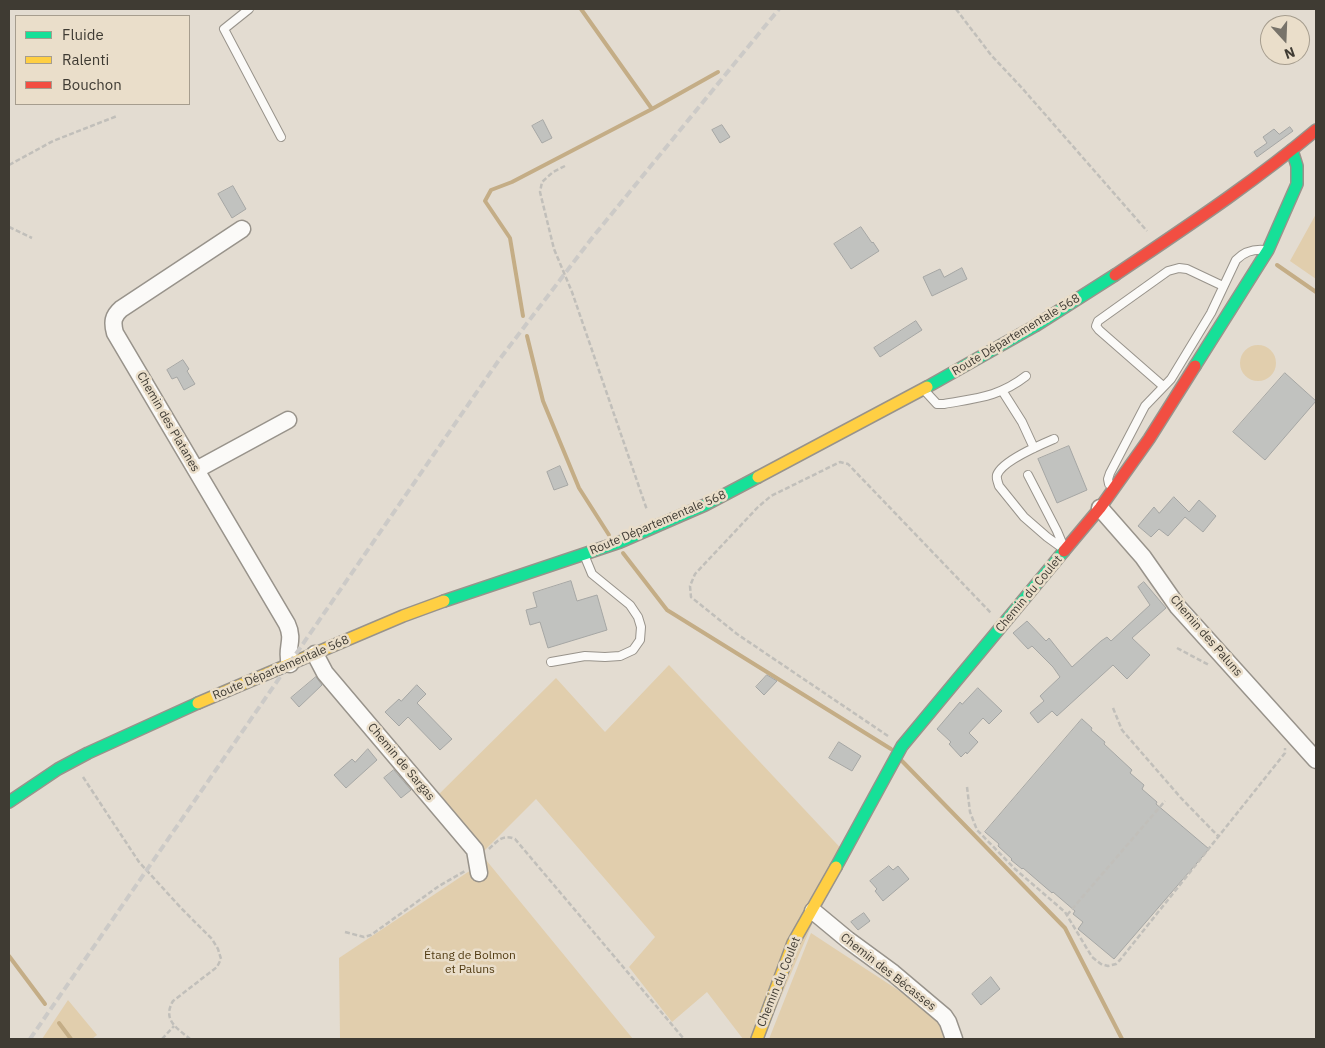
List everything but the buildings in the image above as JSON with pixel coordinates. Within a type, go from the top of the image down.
[{"type":"main road","name":"Route Départementale 568","points":[[9,802],[36,783],[72,762],[156,721],[435,604],[584,555],[654,528],[705,505],[924,389],[1035,326],[1160,245],[1292,150],[1316,130]]},
{"type":"main road","name":"Chemin du Coulet","points":[[756,1039],[793,943],[902,746],[1100,508],[1149,439],[1268,250],[1296,184],[1298,166],[1292,150]]},
{"type":"street","name":"Chemin des Platanes","points":[[242,229],[122,309],[113,319],[113,326],[115,333],[287,624],[291,634],[288,655],[290,664]]},
{"type":"street","points":[[196,470],[288,420]]},
{"type":"street","name":"Chemin des Paluns","points":[[1100,508],[1143,557],[1178,607],[1316,760]]},
{"type":"street","name":"Chemin de Sargas","points":[[315,654],[325,673],[475,850],[478,866]]},
{"type":"street","name":"Chemin des Bécasses","points":[[812,911],[893,973],[944,1016],[954,1039]]},
{"type":"lane","points":[[249,9],[224,29],[282,137]]},
{"type":"lane","points":[[1113,489],[1109,485],[1110,473],[1146,406],[1171,379],[1211,313],[1236,260],[1242,255],[1257,249],[1268,250]]},
{"type":"lane","points":[[1163,386],[1099,330],[1096,326],[1098,321],[1168,271],[1179,268],[1224,286]]},
{"type":"lane","points":[[924,389],[938,404],[944,404],[1003,392],[1026,376]]},
{"type":"lane","points":[[1003,392],[1022,422],[1034,448]]},
{"type":"lane","points":[[1054,440],[1034,448],[1004,467],[998,473],[997,480],[999,486],[1024,516],[1065,550]]},
{"type":"lane","points":[[1028,475],[1065,550]]},
{"type":"lane","points":[[551,662],[585,656],[620,656],[633,650],[640,640],[638,617],[617,593],[592,574],[584,555]]},
{"type":"path","points":[[956,9],[991,54],[1160,245]]},
{"type":"path","points":[[9,165],[53,140],[117,116]]},
{"type":"path","points":[[565,166],[553,172],[542,182],[540,192],[554,249],[572,292],[654,528]]},
{"type":"path","points":[[9,227],[32,238]]},
{"type":"path","points":[[902,746],[737,634],[691,597],[690,586],[695,574],[758,507],[771,496],[840,462],[844,462],[1002,625]]},
{"type":"path","points":[[1177,648],[1214,668]]},
{"type":"path","points":[[1113,708],[1122,730],[1181,798],[1219,837]]},
{"type":"path","points":[[967,787],[970,812],[977,830],[1015,869],[1067,915],[1092,957],[1101,964],[1108,966],[1116,964],[1285,753],[1283,743]]},
{"type":"path","points":[[72,762],[139,862],[212,939],[218,949],[221,959],[217,967],[173,1001],[168,1009],[169,1017],[174,1026],[190,1039]]},
{"type":"path","points":[[1067,915],[1165,801]]},
{"type":"path","points":[[345,932],[364,937],[371,935],[439,886],[471,867],[478,866],[502,838],[508,836],[515,839],[684,1039]]},
{"type":"path","points":[[162,1039],[174,1026]]},
{"type":"green space","points":[[1316,214],[1316,279],[1290,261]]},
{"type":"green space","points":[[1258,345],[1271,350],[1276,363],[1271,376],[1258,381],[1245,376],[1240,363],[1245,350]]},
{"type":"green space","points":[[669,665],[849,857],[813,922],[763,1039],[743,1039],[707,992],[672,1022],[629,967],[655,937],[536,799],[473,862],[427,806],[556,678],[605,732]]},
{"type":"green space","name":"Étang de Bolmon et Paluns","points":[[486,860],[633,1039],[340,1039],[339,958]]},
{"type":"green space","points":[[811,933],[959,1030],[962,1039],[769,1039]]},
{"type":"green space","points":[[68,1000],[97,1035],[92,1039],[42,1039]]},
{"type":"waterway","points":[[523,316],[510,238],[485,201],[491,190],[512,182],[652,109],[581,9]]},
{"type":"waterway","points":[[652,109],[718,72]]},
{"type":"waterway","points":[[1277,265],[1316,292]]},
{"type":"waterway","points":[[527,336],[543,401],[579,488],[609,535]]},
{"type":"waterway","points":[[623,553],[667,610],[891,749]]},
{"type":"waterway","points":[[902,761],[1065,928],[1122,1039]]},
{"type":"waterway","points":[[9,956],[45,1004]]},
{"type":"waterway","points":[[59,1023],[71,1039]]},
{"type":"railway","points":[[30,1039],[499,360],[592,238],[779,9]]},
{"type":"traffic: fast","points":[[1195,366],[1268,250],[1297,184],[1297,166],[1292,150]]},
{"type":"traffic: fast","points":[[927,387],[1035,326],[1115,275]]},
{"type":"traffic: fast","points":[[444,601],[620,542],[705,505],[758,477]]},
{"type":"traffic: fast","points":[[836,867],[902,746],[1064,551]]},
{"type":"traffic: fast","points":[[9,802],[58,769],[88,753],[198,703]]},
{"type":"traffic: slow","points":[[758,477],[927,387]]},
{"type":"traffic: slow","points":[[198,703],[403,616],[444,601]]},
{"type":"traffic: slow","points":[[757,1039],[793,943],[836,867]]},
{"type":"traffic: jam","points":[[1115,275],[1243,187],[1316,130]]},
{"type":"traffic: jam","points":[[1064,551],[1100,508],[1149,439],[1195,366]]}]
